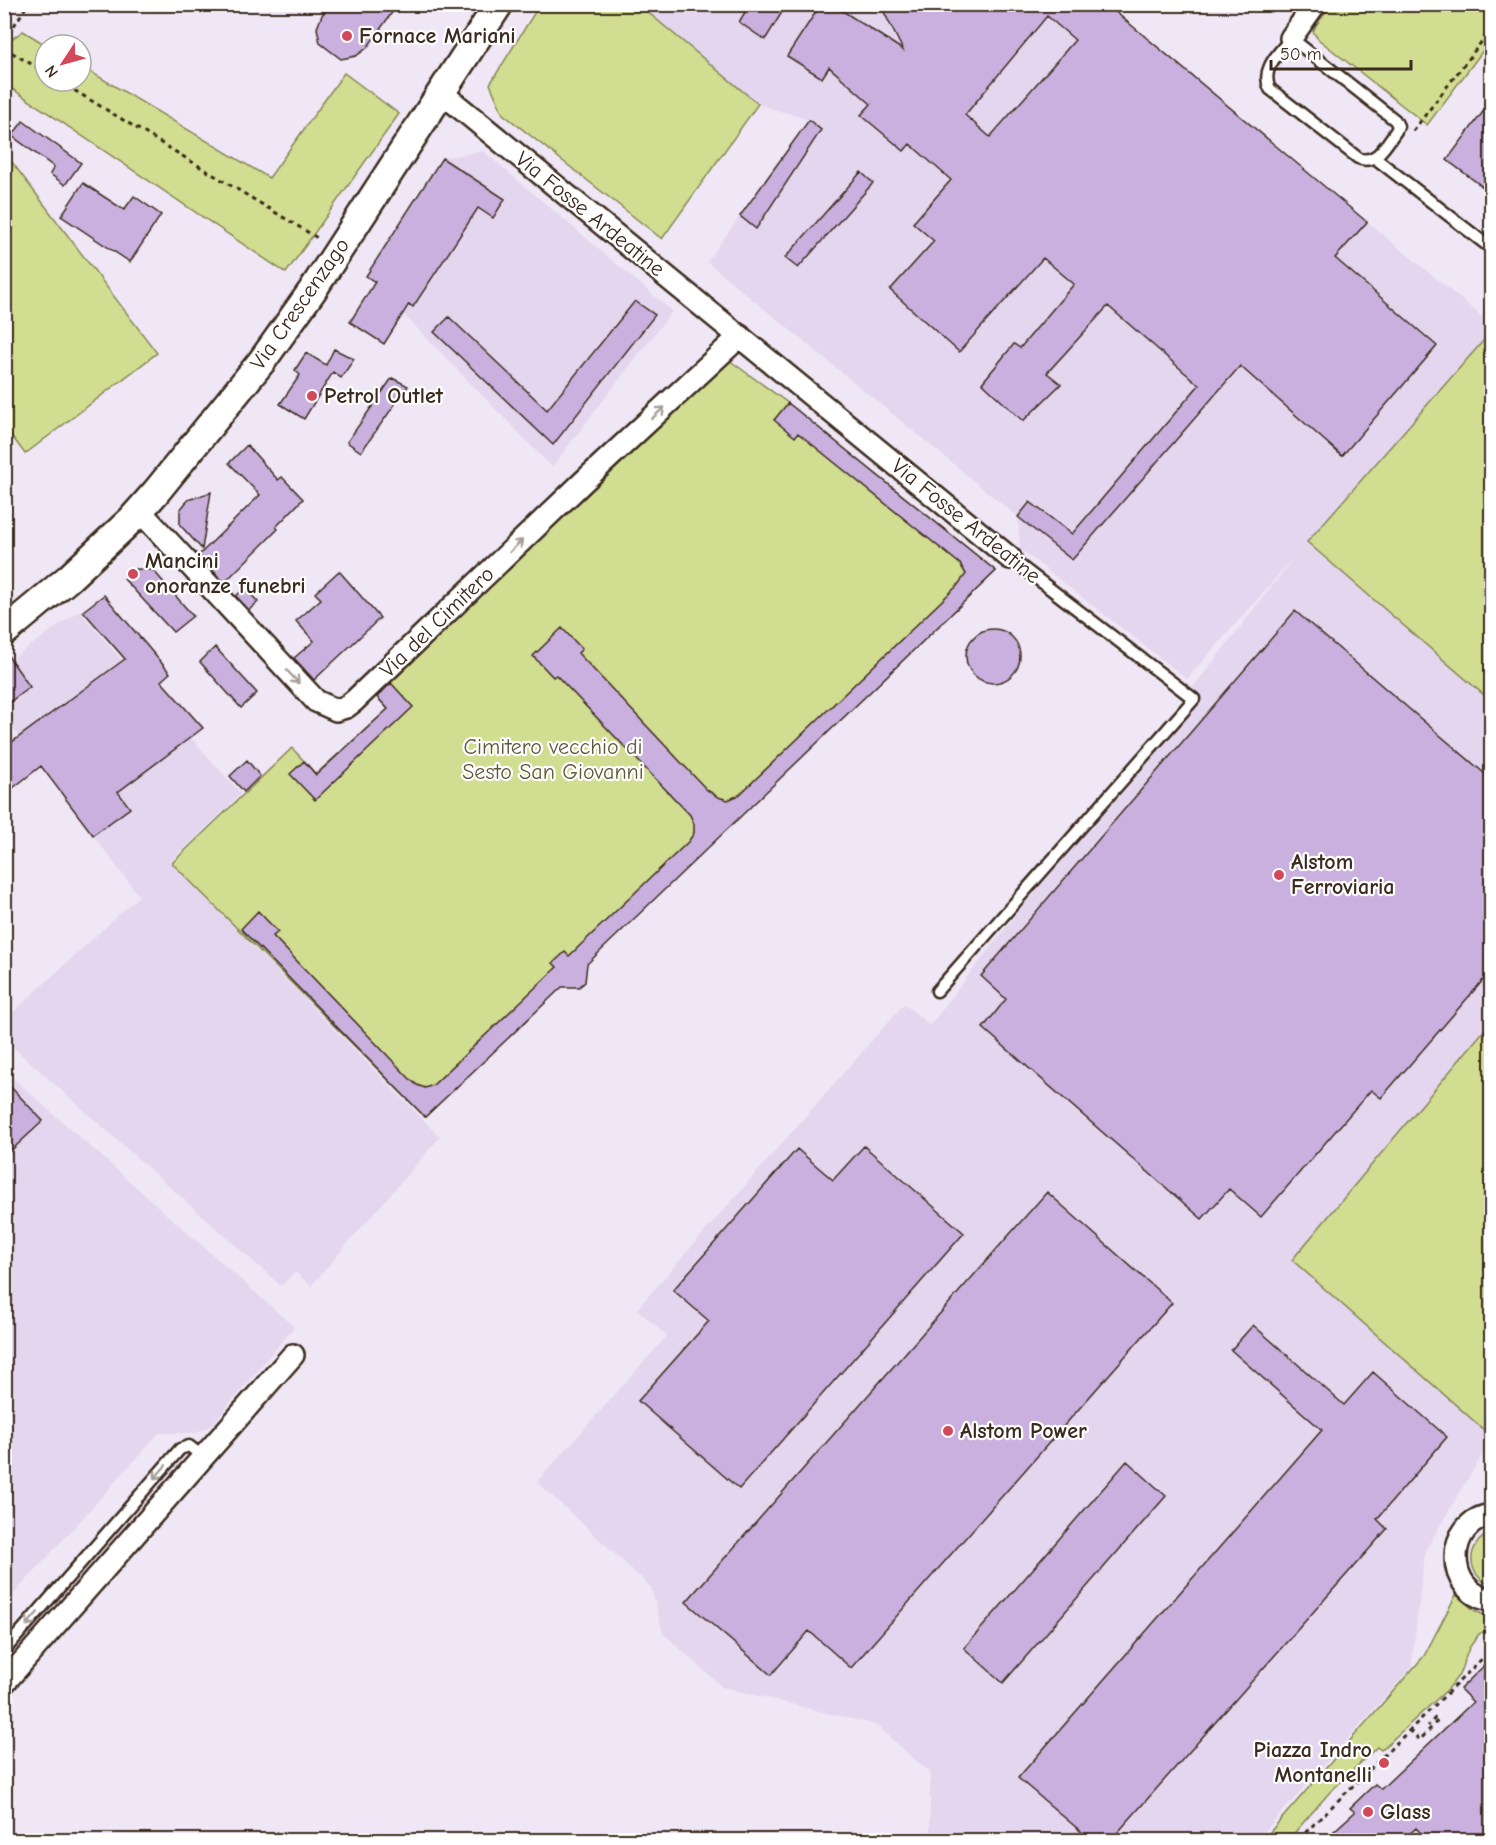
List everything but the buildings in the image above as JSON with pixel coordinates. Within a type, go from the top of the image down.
[{"type":"street","name":"Via Crescenzago","points":[[4,632],[69,578],[140,511],[262,361],[338,251],[500,4]]},
{"type":"street","points":[[1291,38],[1315,4]]},
{"type":"street","name":"Via Fosse Ardeatine","points":[[442,93],[1010,558]]},
{"type":"street","name":"Via del Cimitero","points":[[140,511],[316,701],[336,710],[354,701],[740,336]]},
{"type":"street","points":[[4,1683],[293,1355]]},
{"type":"street","points":[[1491,1515],[1474,1521],[1464,1530],[1457,1542],[1454,1556],[1456,1570],[1462,1583],[1472,1593],[1485,1600],[1491,1600]]},
{"type":"lane","points":[[1291,38],[1390,114],[1398,126],[1375,158],[1366,161],[1358,158],[1270,89],[1266,82],[1266,73],[1291,38]]},
{"type":"lane","points":[[1375,158],[1491,249]]},
{"type":"lane","name":"Via Fosse Ardeatine","points":[[937,991],[1194,699],[1010,558]]},
{"type":"lane","points":[[4,1651],[180,1449],[189,1446],[203,1457]]},
{"type":"path","points":[[4,41],[28,4]]},
{"type":"path","points":[[1398,126],[1410,135],[1491,28]]},
{"type":"path","points":[[4,48],[33,65]]},
{"type":"path","points":[[79,93],[338,251]]},
{"type":"path","points":[[1300,1840],[1491,1649]]},
{"type":"path","points":[[1409,1730],[1420,1740],[1429,1728]]},
{"type":"shaded area","points":[[639,5],[1105,5],[1491,324],[1491,332],[1307,542],[1491,701],[1491,1022],[1292,1260],[1491,1436],[1491,1440],[1425,1551],[1411,1668],[1257,1840],[930,1840],[930,1773],[876,1725],[722,1687],[663,1633],[651,1587],[537,1482],[667,1336],[637,1309],[904,1004],[930,1025],[1297,554],[1187,679],[1020,549],[1018,517],[707,262],[809,120],[758,104]]},
{"type":"shaded area","points":[[483,151],[672,311],[552,467],[366,276],[442,158]]},
{"type":"shaded area","points":[[79,611],[241,794],[170,862],[440,1137],[311,1286],[295,1272],[281,1286],[5,1040],[5,1020],[139,896],[5,718],[5,664]]},
{"type":"shaded area","points":[[5,1071],[294,1327],[212,1425],[196,1433],[159,1433],[5,1604]]},
{"type":"green space","points":[[540,4],[639,5],[758,104],[662,239],[503,114],[490,84]]},
{"type":"green space","points":[[1331,5],[1491,5],[1491,40],[1427,125],[1318,39],[1313,32]]},
{"type":"green space","points":[[23,31],[33,37],[33,93],[93,93],[93,73],[269,178],[344,73],[399,114],[286,273],[5,84],[5,44]]},
{"type":"green space","points":[[5,153],[157,353],[25,454],[5,427]]},
{"type":"green space","points":[[1491,332],[1491,701],[1307,542]]},
{"type":"green space","name":"Cimitero vecchio di Sesto San Giovanni","points":[[729,360],[788,403],[996,571],[425,1117],[172,863],[292,748],[316,774],[388,709],[374,694]]},
{"type":"green space","points":[[1491,1022],[1491,1436],[1292,1260]]},
{"type":"green space","points":[[1491,1533],[1491,1585],[1477,1574],[1472,1559],[1477,1544]]},
{"type":"green space","points":[[1456,1595],[1474,1610],[1492,1619],[1491,1628],[1479,1634],[1469,1648],[1459,1675],[1448,1689],[1381,1750],[1377,1747],[1329,1793],[1290,1838],[1292,1840],[1263,1840],[1424,1656]]},
{"type":"place","name":"Fornace Mariani","points":[[347,36]]},
{"type":"place","name":"Petrol Outlet","points":[[312,396]]},
{"type":"place","name":"Mancini onoranze funebri","points":[[133,574]]},
{"type":"place","name":"Alstom Ferroviaria","points":[[1279,875]]},
{"type":"place","name":"Alstom Power","points":[[948,1431]]},
{"type":"place","name":"Piazza Indro Montanelli","points":[[1384,1763]]},
{"type":"place","name":"Glass","points":[[1368,1812]]}]
